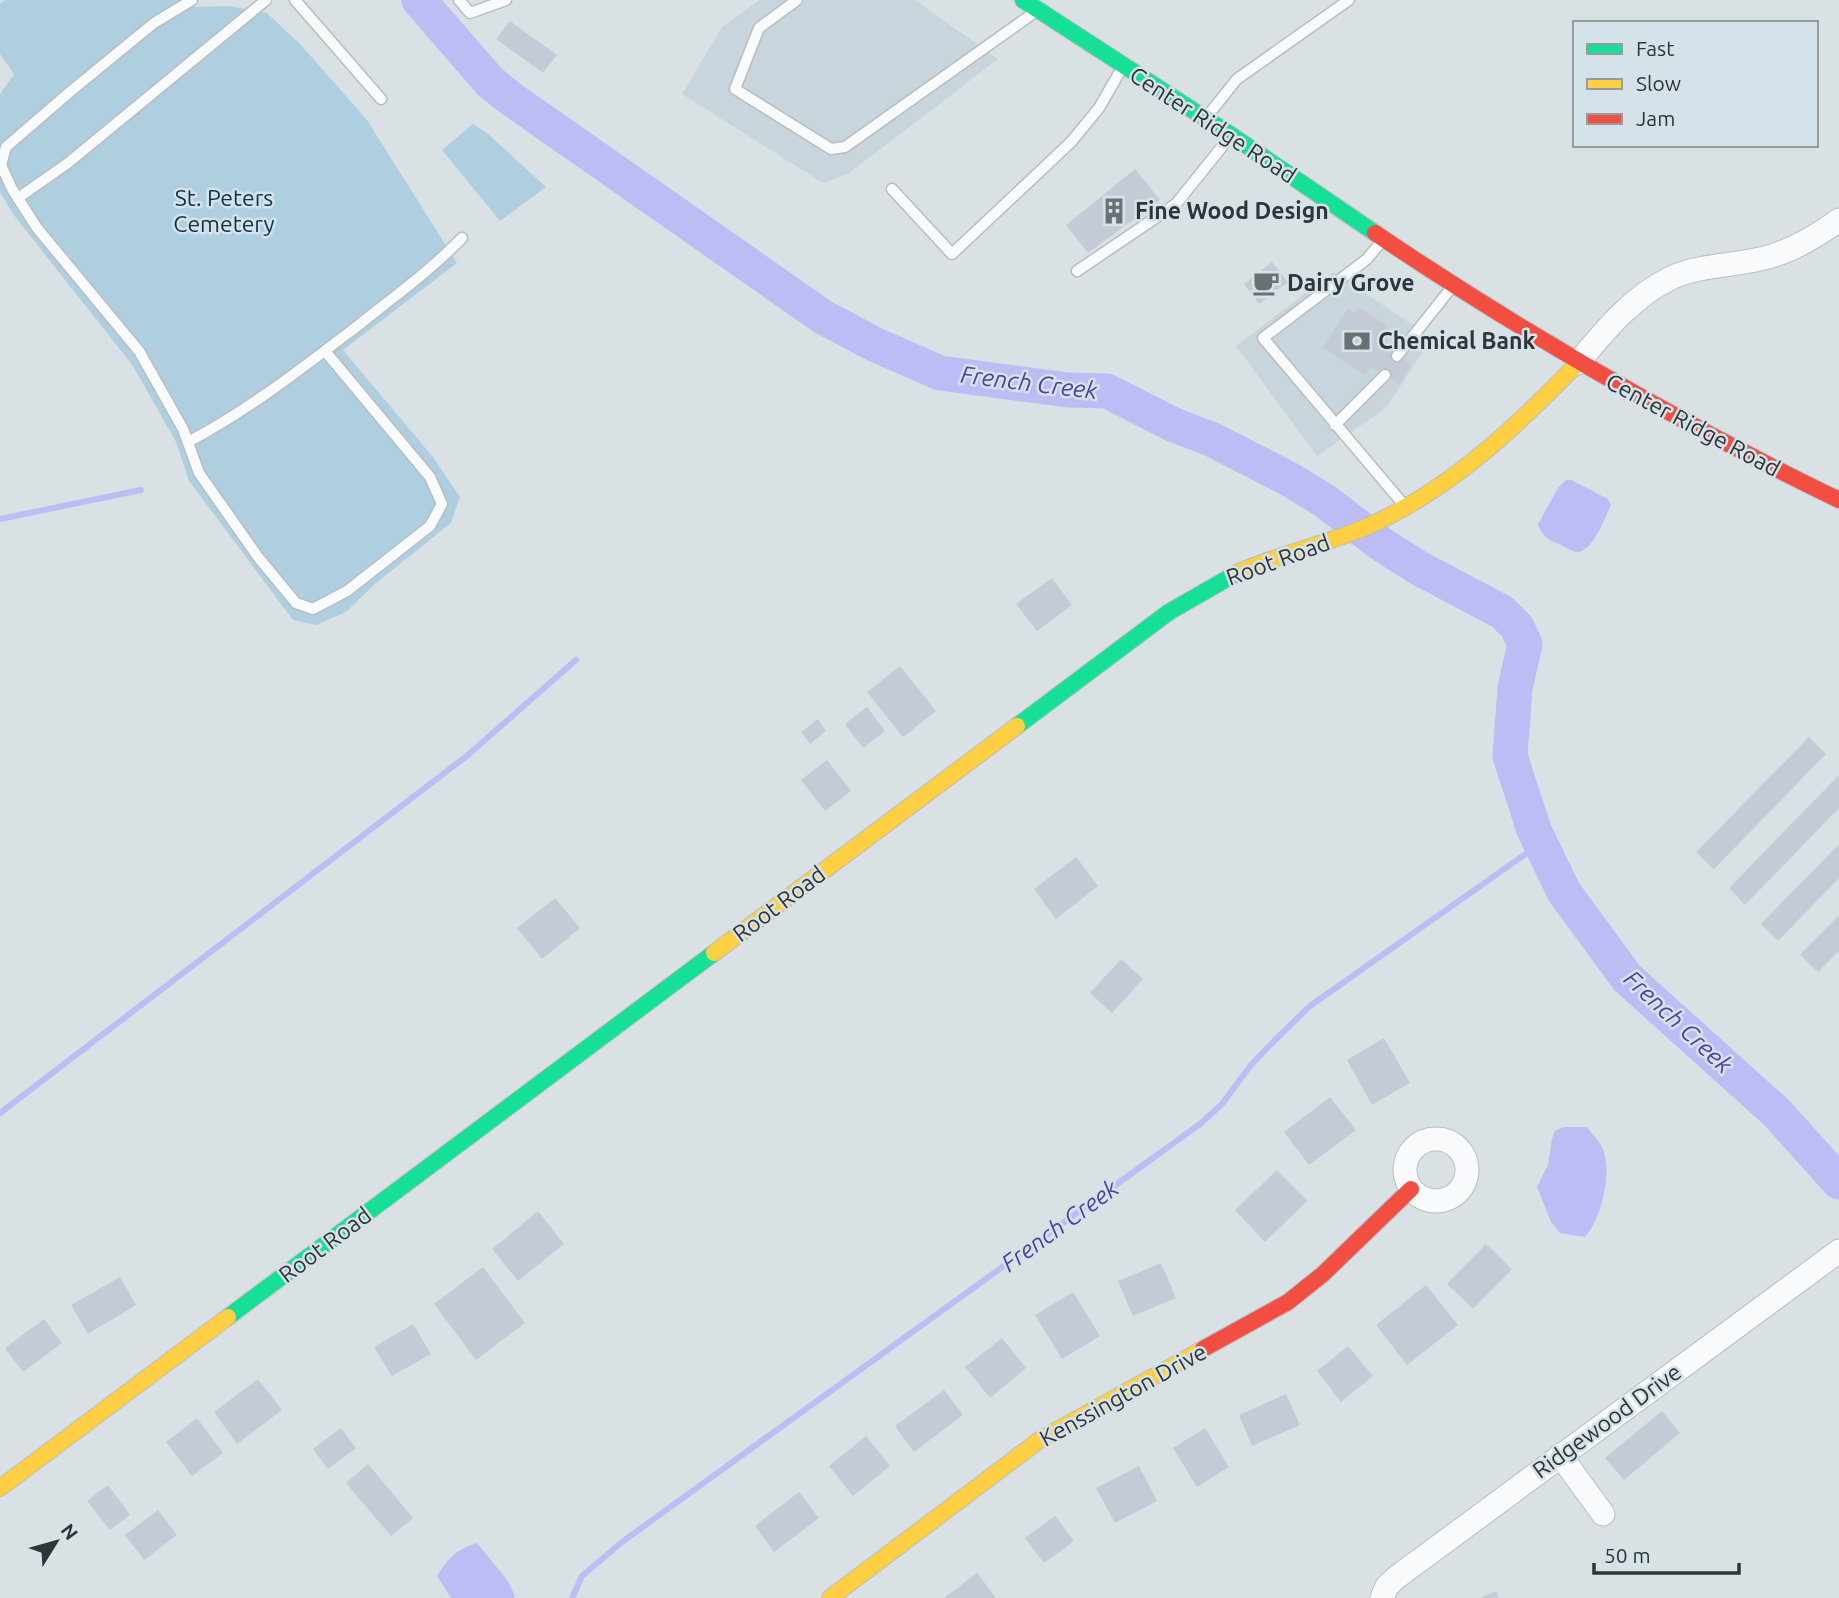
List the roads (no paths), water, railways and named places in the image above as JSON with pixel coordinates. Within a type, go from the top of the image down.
[{"type":"street","name":"Center Ridge Road","points":[[1031,4],[1454,285],[1578,363],[1775,469],[1839,500]]},
{"type":"street","points":[[1578,363],[1606,328],[1650,290],[1674,276],[1767,257],[1798,246],[1839,220]]},
{"type":"street","name":"Root Road","points":[[0,1488],[1169,612],[1242,570],[1376,523],[1435,490],[1492,447],[1528,415],[1578,363]]},
{"type":"street","name":"Kenssington Drive","points":[[831,1598],[1041,1439],[1288,1302],[1323,1274],[1412,1189]]},
{"type":"street","name":"Ridgewood Drive","points":[[1382,1598],[1387,1586],[1397,1577],[1839,1251]]},
{"type":"street","points":[[1560,1455],[1603,1514]]},
{"type":"lane","points":[[192,0],[154,23],[6,147],[1,165],[37,228],[139,351],[188,442],[199,473],[258,557],[296,603],[313,609],[347,591],[429,526],[442,504],[430,477],[325,351]]},
{"type":"lane","points":[[18,198],[68,163],[266,0]]},
{"type":"lane","points":[[295,0],[381,99]]},
{"type":"lane","points":[[459,0],[470,13],[506,0]]},
{"type":"lane","points":[[797,0],[759,28],[735,89],[831,149],[845,147],[1031,4]]},
{"type":"lane","points":[[1205,119],[1237,79],[1349,0]]},
{"type":"lane","points":[[892,189],[952,254],[1071,142],[1099,108],[1124,66]]},
{"type":"lane","points":[[1077,271],[1176,204],[1231,135]]},
{"type":"lane","points":[[188,442],[227,422],[325,351],[438,263],[462,238]]},
{"type":"lane","points":[[1384,239],[1367,259],[1263,338],[1406,507]]},
{"type":"lane","points":[[1397,356],[1454,285]]},
{"type":"lane","points":[[1335,425],[1385,375]]},
{"type":"water","points":[[1566,480],[1608,499],[1611,505],[1593,541],[1582,551],[1576,552],[1546,538],[1538,524],[1558,488]]},
{"type":"water","points":[[1564,1127],[1587,1127],[1605,1155],[1606,1180],[1601,1206],[1585,1237],[1560,1233],[1551,1222],[1537,1187],[1548,1165],[1555,1131]]},
{"type":"water","points":[[477,1543],[508,1581],[515,1596],[513,1598],[451,1598],[437,1576],[454,1555]]},
{"type":"waterway","name":"French Creek","points":[[419,0],[490,82],[510,98],[823,317],[876,345],[940,373],[1068,390],[1107,391],[1289,479],[1325,501],[1381,544],[1417,567],[1502,612],[1517,627],[1525,644],[1515,688],[1510,756],[1534,830],[1564,892],[1627,978],[1777,1113],[1839,1182]]},
{"type":"waterway","points":[[0,519],[141,490]]},
{"type":"waterway","points":[[0,1113],[468,755],[576,660]]},
{"type":"waterway","name":"French Creek","points":[[572,1598],[582,1576],[622,1542],[1200,1124],[1222,1104],[1251,1065],[1310,1006],[1541,843]]},
{"type":"place","name":"Fine Wood Design","points":[[1114,211]]},
{"type":"place","name":"Dairy Grove","points":[[1266,283]]},
{"type":"place","name":"Chemical Bank","points":[[1357,341]]},
{"type":"park label","name":"St. Peters Cemetery","points":[[224,211]]}]
